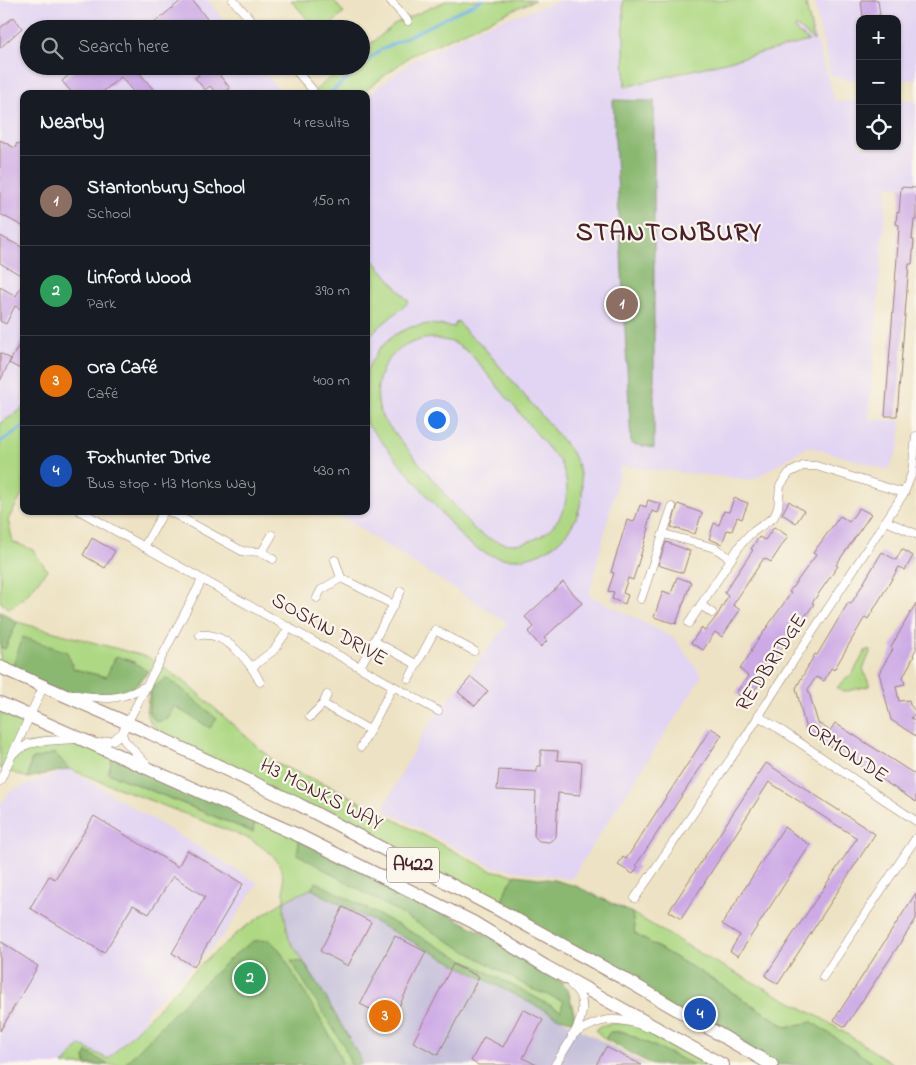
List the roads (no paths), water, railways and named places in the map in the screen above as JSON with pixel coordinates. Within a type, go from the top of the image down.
[{"type":"main road","name":"H3 MONKS WAY","points":[[6,669],[61,692],[125,728],[298,804],[499,910],[680,1010],[772,1065]]},
{"type":"main road","name":"A422","points":[[0,703],[309,840],[473,922],[545,966],[723,1065]]},
{"type":"street","points":[[233,0],[251,20]]},
{"type":"street","points":[[390,0],[408,20]]},
{"type":"street","points":[[300,75],[312,88]]},
{"type":"street","name":"REDBRIDGE","points":[[635,898],[745,738],[904,493],[912,473],[916,436]]},
{"type":"street","points":[[688,623],[750,534],[774,517],[778,508],[780,486],[789,473],[802,466],[816,466],[904,493]]},
{"type":"street","points":[[641,599],[652,580],[672,507]]},
{"type":"street","name":"SOSKIN DRIVE","points":[[87,515],[438,711]]},
{"type":"street","points":[[144,547],[162,515]]},
{"type":"street","points":[[176,515],[242,551],[262,552],[273,559]]},
{"type":"street","points":[[886,521],[916,534]]},
{"type":"street","points":[[664,534],[715,548],[731,560]]},
{"type":"street","points":[[262,552],[272,535]]},
{"type":"street","points":[[335,560],[341,578],[394,605]]},
{"type":"street","points":[[317,598],[321,590],[341,578]]},
{"type":"street","points":[[153,771],[124,740],[125,728],[144,687],[202,580]]},
{"type":"street","points":[[360,667],[401,591]]},
{"type":"street","points":[[701,605],[712,613]]},
{"type":"street","points":[[252,667],[274,650],[290,627]]},
{"type":"street","points":[[409,679],[436,630],[474,651]]},
{"type":"street","points":[[202,632],[221,639],[232,646],[252,667],[260,682]]},
{"type":"street","points":[[374,641],[416,664]]},
{"type":"street","points":[[0,781],[44,685]]},
{"type":"street","points":[[361,747],[393,686]]},
{"type":"street","points":[[61,692],[94,698],[118,698],[128,696],[144,687]]},
{"type":"street","points":[[310,717],[324,704],[327,695]]},
{"type":"street","points":[[324,704],[370,730]]},
{"type":"street","name":"ORMONDE","points":[[758,716],[916,821]]},
{"type":"street","points":[[96,744],[113,740],[125,728]]},
{"type":"street","points":[[13,755],[28,744],[82,739]]},
{"type":"street","points":[[823,977],[916,838]]},
{"type":"street","points":[[545,966],[575,988],[583,1006],[582,1015],[556,1065]]},
{"type":"street","points":[[572,1035],[592,1023],[610,1020],[642,1026],[678,1039]]},
{"type":"waterway","points":[[370,59],[379,51],[482,0]]},
{"type":"waterway","points":[[334,90],[351,75]]},
{"type":"waterway","points":[[0,442],[20,429]]},
{"type":"place","name":"Stantonbury School","points":[[622,304]]},
{"type":"place","name":"Linford Wood","points":[[250,978]]},
{"type":"place","name":"Foxhunter Drive","points":[[700,1014]]},
{"type":"place","name":"Ora Café","points":[[385,1016]]},
{"type":"district","name":"STANTONBURY","points":[[669,234]]}]
